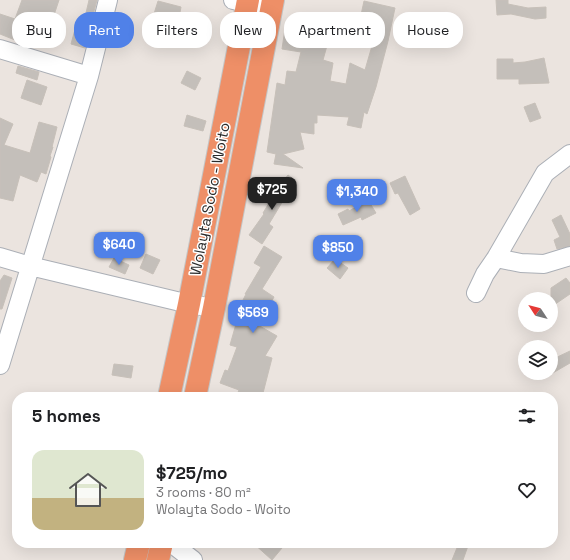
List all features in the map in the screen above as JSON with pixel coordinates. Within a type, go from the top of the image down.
[{"type":"highway","name":"Wolayta Sodo - Woito","points":[[171,392],[189,304],[243,1]]},
{"type":"highway","name":"Wolayta Sodo - Woito","points":[[196,392],[214,308],[272,4]]},
{"type":"highway","points":[[135,560],[138,548]]},
{"type":"highway","points":[[158,560],[161,548]]},
{"type":"street","points":[[1,359],[89,76],[108,0]]},
{"type":"street","points":[[243,1],[272,4]]},
{"type":"street","points":[[0,49],[89,76]]},
{"type":"street","points":[[476,293],[484,274],[496,258],[545,173],[570,154]]},
{"type":"street","points":[[496,258],[521,263],[544,264],[570,256]]},
{"type":"street","points":[[0,257],[30,266],[189,304],[214,308]]},
{"type":"street","points":[[177,548],[193,560]]},
{"type":"building","points":[[22,0],[59,0],[55,12],[18,12]]},
{"type":"building","points":[[89,0],[97,0],[94,12],[86,12]]},
{"type":"building","points":[[496,0],[508,0],[508,4],[528,8],[546,7],[546,18],[535,19],[511,14],[497,15]]},
{"type":"building","points":[[158,1],[181,7],[180,12],[155,12]]},
{"type":"building","points":[[364,1],[395,8],[376,87],[367,114],[364,112],[361,128],[347,125],[349,117],[317,115],[317,123],[314,123],[314,134],[300,132],[304,149],[283,154],[303,168],[274,164],[276,154],[267,152],[277,83],[285,85],[287,71],[296,72],[301,52],[282,49],[284,36],[284,48],[326,48],[323,60],[333,63],[330,81],[346,84],[350,63],[365,70],[371,48],[385,48],[385,12],[362,12]]},
{"type":"building","points":[[0,14],[12,18],[12,39],[0,34]]},
{"type":"building","points":[[74,33],[74,45],[71,44]]},
{"type":"building","points":[[544,58],[549,83],[519,84],[519,79],[497,79],[497,59],[513,59],[513,63]]},
{"type":"building","points":[[18,66],[39,72],[37,80],[16,73]]},
{"type":"building","points":[[187,71],[201,78],[195,90],[181,83]]},
{"type":"building","points":[[27,80],[47,87],[41,105],[21,98]]},
{"type":"building","points":[[535,103],[541,118],[530,122],[524,107]]},
{"type":"building","points":[[187,115],[206,121],[203,131],[184,126]]},
{"type":"building","points":[[0,118],[13,124],[4,145],[30,153],[39,122],[57,127],[46,174],[41,172],[37,182],[20,175],[13,201],[0,198]]},
{"type":"building","points":[[288,175],[296,181],[283,198],[284,199],[269,224],[273,227],[262,244],[249,235],[264,214],[263,213],[280,185]]},
{"type":"building","points":[[405,176],[420,209],[410,215],[398,193],[395,194],[390,183]]},
{"type":"building","points":[[368,200],[376,213],[362,220],[361,217],[343,225],[338,214],[348,209],[349,211]]},
{"type":"building","points":[[561,215],[570,234],[570,246],[557,249],[554,240],[560,237],[552,220]]},
{"type":"building","points":[[264,246],[282,257],[262,289],[274,297],[258,325],[277,336],[265,356],[272,358],[263,392],[238,392],[239,390],[220,383],[225,370],[228,371],[237,347],[230,345],[238,317],[235,316],[245,294],[261,267],[254,263]]},
{"type":"building","points":[[146,254],[160,260],[153,274],[140,268]]},
{"type":"building","points":[[114,258],[129,265],[125,274],[109,267]]},
{"type":"building","points":[[335,259],[348,268],[340,279],[327,268]]},
{"type":"building","points":[[4,275],[12,278],[2,309],[0,309],[0,281]]},
{"type":"building","points":[[566,278],[570,283],[570,294],[558,302],[558,292],[551,292],[551,288]]},
{"type":"building","points":[[570,351],[570,363],[558,370],[558,357]]},
{"type":"building","points":[[114,364],[133,366],[131,378],[112,375]]},
{"type":"building","points":[[259,548],[282,548],[272,560]]},
{"type":"building","points":[[457,548],[467,548],[463,560],[452,560]]}]
